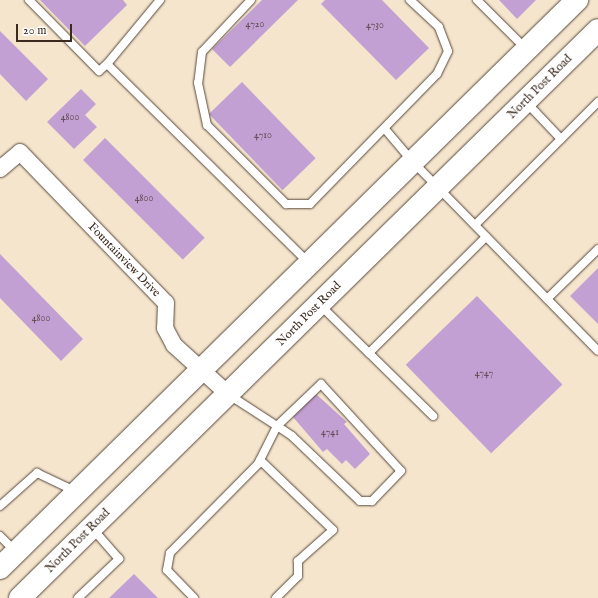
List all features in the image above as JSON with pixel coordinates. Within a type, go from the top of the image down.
[{"type":"main road","points":[[0,568],[578,0]]},
{"type":"main road","name":"North Post Road","points":[[29,595],[91,527],[598,30]]},
{"type":"street","name":"Fountainview Drive","points":[[0,169],[20,152],[166,303],[165,328],[174,345],[200,372],[227,393]]},
{"type":"lane","points":[[29,0],[99,71],[107,64],[159,1]]},
{"type":"lane","points":[[251,0],[202,52],[198,83],[207,125],[286,204],[310,204],[386,129],[437,74],[448,51],[439,27],[410,0]]},
{"type":"lane","points":[[477,0],[526,50]]},
{"type":"lane","points":[[107,64],[310,264]]},
{"type":"lane","points":[[525,102],[561,139]]},
{"type":"lane","points":[[475,225],[598,102]]},
{"type":"lane","points":[[386,129],[413,162],[598,351]]},
{"type":"lane","points":[[369,353],[486,237]]},
{"type":"lane","points":[[547,299],[598,249]]},
{"type":"lane","points":[[318,304],[433,416]]},
{"type":"lane","points":[[194,598],[167,570],[170,553],[260,460],[276,426],[321,384],[401,471],[372,501],[360,501],[276,426],[227,393]]},
{"type":"lane","points":[[260,460],[333,530],[298,561],[298,576],[276,598]]},
{"type":"lane","points":[[0,506],[37,473],[78,492]]},
{"type":"lane","points":[[78,598],[119,559],[91,527]]},
{"type":"lane","points":[[0,536],[16,552]]},
{"type":"building","points":[[40,0],[123,0],[127,5],[85,46]]},
{"type":"building","points":[[262,0],[298,0],[230,67],[212,49]]},
{"type":"building","points":[[325,0],[382,0],[429,48],[396,80],[321,4]]},
{"type":"building","points":[[499,0],[536,0],[517,19]]},
{"type":"building","points":[[0,31],[48,79],[26,101],[0,74]]},
{"type":"building","points":[[242,82],[316,158],[283,190],[209,114]]},
{"type":"building","points":[[81,89],[96,104],[85,115],[97,127],[74,149],[47,122]]},
{"type":"building","points":[[105,138],[205,238],[183,260],[83,160]]},
{"type":"building","points":[[0,254],[83,339],[61,361],[0,298]]},
{"type":"building","points":[[598,268],[598,324],[570,296]]},
{"type":"building","points":[[477,296],[562,384],[491,453],[406,365]]},
{"type":"building","points":[[316,394],[347,422],[344,424],[370,454],[355,469],[346,460],[342,464],[327,449],[323,452],[293,417]]},
{"type":"building","points":[[134,574],[158,598],[109,598]]}]
